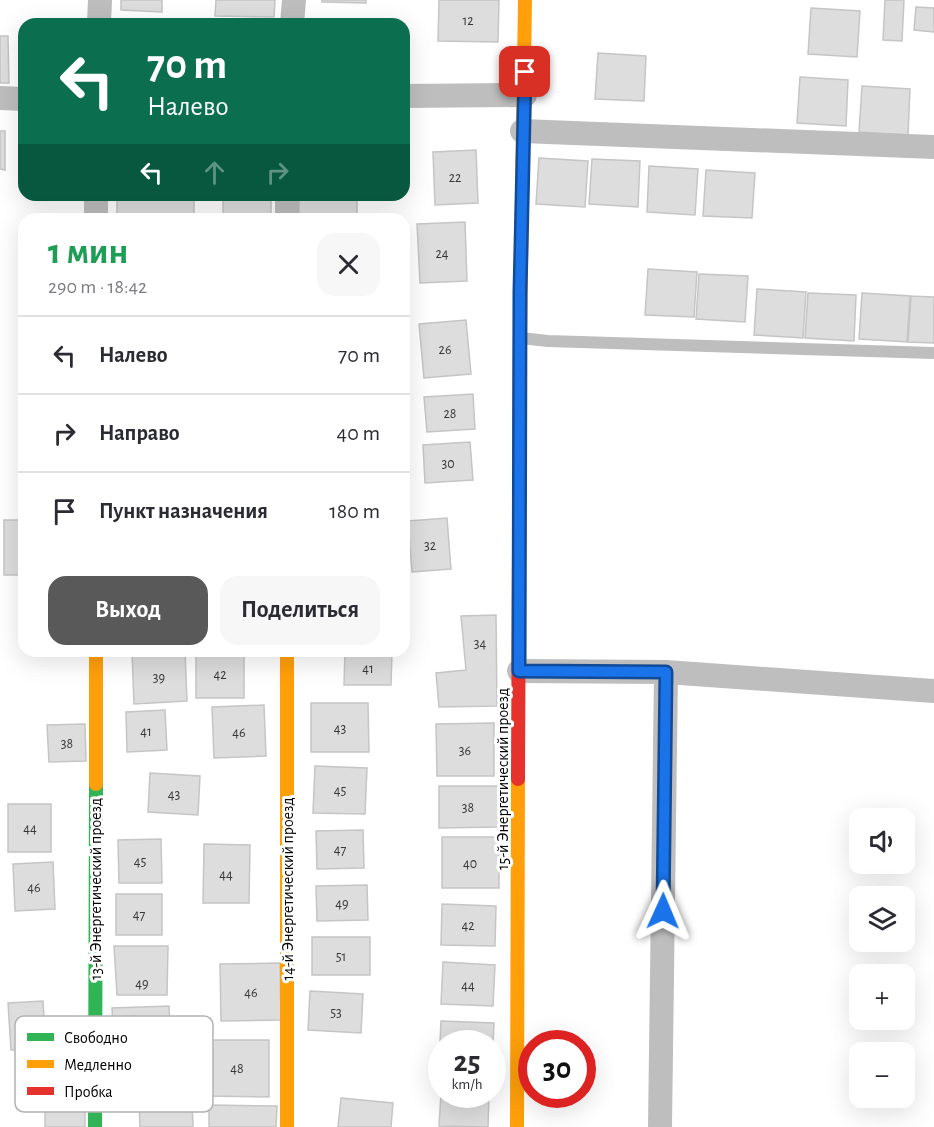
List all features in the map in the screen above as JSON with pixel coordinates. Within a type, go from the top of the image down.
[{"type":"street","points":[[99,18],[100,0]]},
{"type":"street","points":[[292,18],[294,0]]},
{"type":"street","name":"15-й Энергетический проезд","points":[[517,1127],[520,337],[525,0]]},
{"type":"street","points":[[410,96],[525,95]]},
{"type":"street","points":[[0,98],[18,99]]},
{"type":"street","points":[[522,131],[934,147]]},
{"type":"street","name":"13-й Энергетический проезд","points":[[95,1016],[96,657]]},
{"type":"street","name":"14-й Энергетический проезд","points":[[287,657],[287,1127]]},
{"type":"street","points":[[519,671],[666,672],[934,691]]},
{"type":"street","points":[[660,1127],[666,672]]},
{"type":"street","name":"13-й Энергетический проезд","points":[[95,1112],[95,1127]]},
{"type":"lane","points":[[520,337],[559,342],[934,353]]},
{"type":"building","points":[[121,0],[162,0],[162,12],[121,10]]},
{"type":"building","points":[[216,0],[275,0],[274,17],[215,16]]},
{"type":"building","points":[[322,0],[366,0],[366,3],[322,2]]},
{"type":"building","points":[[439,0],[499,0],[498,42],[438,41]]},
{"type":"building","points":[[885,0],[904,0],[902,41],[883,40]]},
{"type":"building","points":[[916,7],[934,8],[934,32],[914,30]]},
{"type":"building","points":[[811,8],[860,11],[857,57],[808,54]]},
{"type":"building","points":[[0,36],[8,36],[9,83],[0,83]]},
{"type":"building","points":[[598,53],[646,56],[644,101],[595,99]]},
{"type":"building","points":[[800,77],[848,80],[846,126],[797,123]]},
{"type":"building","points":[[862,86],[910,89],[908,135],[859,132]]},
{"type":"building","points":[[0,131],[5,131],[5,170],[0,169]]},
{"type":"building","points":[[476,150],[478,203],[435,205],[433,152]]},
{"type":"building","points":[[539,158],[588,161],[585,207],[536,204]]},
{"type":"building","points":[[592,159],[640,161],[638,207],[589,204]]},
{"type":"building","points":[[649,166],[698,169],[695,215],[647,212]]},
{"type":"building","points":[[706,170],[755,173],[752,218],[703,216]]},
{"type":"building","points":[[117,201],[194,201],[194,213],[117,213]]},
{"type":"building","points":[[223,201],[271,201],[271,213],[223,213]]},
{"type":"building","points":[[299,201],[357,201],[357,213],[299,213]]},
{"type":"building","points":[[465,222],[467,281],[420,283],[417,224]]},
{"type":"building","points":[[648,269],[697,272],[694,317],[645,315]]},
{"type":"building","points":[[699,274],[748,276],[745,322],[696,319]]},
{"type":"building","points":[[757,289],[806,292],[803,338],[754,335]]},
{"type":"building","points":[[808,293],[856,295],[854,341],[805,338]]},
{"type":"building","points":[[862,293],[911,296],[908,342],[859,339]]},
{"type":"building","points":[[910,296],[934,297],[934,343],[907,342]]},
{"type":"building","points":[[466,320],[471,374],[424,378],[419,324]]},
{"type":"building","points":[[473,394],[475,429],[427,432],[424,397]]},
{"type":"building","points":[[470,442],[473,480],[425,483],[423,445]]},
{"type":"building","points":[[447,518],[451,569],[412,572],[410,521]]},
{"type":"building","points":[[4,520],[18,520],[18,575],[4,575]]},
{"type":"building","points":[[496,615],[497,706],[439,707],[436,673],[466,670],[461,616]]},
{"type":"building","points":[[132,657],[185,657],[187,701],[134,704]]},
{"type":"building","points":[[196,657],[244,657],[244,698],[196,698]]},
{"type":"building","points":[[345,657],[392,657],[391,685],[344,685]]},
{"type":"building","points":[[311,703],[368,703],[369,752],[311,752]]},
{"type":"building","points":[[264,705],[266,756],[214,758],[212,707]]},
{"type":"building","points":[[165,710],[167,750],[127,752],[126,712]]},
{"type":"building","points":[[494,723],[494,776],[437,776],[436,724]]},
{"type":"building","points":[[85,724],[86,761],[49,762],[47,725]]},
{"type":"building","points":[[315,766],[367,768],[365,814],[313,813]]},
{"type":"building","points":[[150,773],[200,776],[198,815],[148,812]]},
{"type":"building","points":[[439,786],[498,786],[498,827],[439,828]]},
{"type":"building","points":[[8,804],[51,804],[51,852],[8,852]]},
{"type":"building","points":[[363,830],[364,868],[317,869],[316,831]]},
{"type":"building","points":[[442,837],[499,837],[499,888],[442,888]]},
{"type":"building","points":[[161,839],[162,883],[119,883],[118,840]]},
{"type":"building","points":[[204,844],[250,845],[249,903],[203,903]]},
{"type":"building","points":[[53,862],[55,909],[15,911],[13,864]]},
{"type":"building","points":[[367,885],[368,920],[317,921],[316,886]]},
{"type":"building","points":[[116,894],[162,894],[162,935],[116,935]]},
{"type":"building","points":[[442,904],[496,906],[495,946],[441,945]]},
{"type":"building","points":[[312,937],[370,937],[370,975],[312,975]]},
{"type":"building","points":[[114,946],[168,946],[167,995],[117,995]]},
{"type":"building","points":[[443,962],[495,965],[493,1006],[441,1004]]},
{"type":"building","points":[[280,963],[281,1020],[221,1021],[220,964]]},
{"type":"building","points":[[310,991],[363,994],[361,1033],[308,1030]]},
{"type":"building","points":[[43,1001],[44,1016],[15,1016],[15,1050],[11,1050],[8,1003]]},
{"type":"building","points":[[169,1006],[170,1016],[112,1016],[112,1008]]},
{"type":"building","points":[[441,1021],[494,1023],[494,1030],[441,1030]]},
{"type":"building","points":[[213,1040],[269,1040],[269,1097],[213,1096]]},
{"type":"building","points":[[341,1098],[393,1103],[391,1127],[338,1127]]},
{"type":"building","points":[[213,1105],[277,1106],[276,1127],[209,1127],[209,1112],[213,1112]]},
{"type":"building","points":[[440,1108],[489,1108],[488,1127],[439,1126]]},
{"type":"building","points":[[45,1112],[85,1112],[85,1127],[45,1127]]},
{"type":"building","points":[[139,1112],[192,1112],[193,1127],[140,1127]]},
{"type":"traffic: fast","points":[[95,1016],[96,784]]},
{"type":"traffic: fast","points":[[95,1112],[95,1127]]},
{"type":"traffic: slow","points":[[520,332],[525,0]]},
{"type":"traffic: slow","points":[[96,657],[96,784]]},
{"type":"traffic: slow","points":[[287,657],[287,1127]]},
{"type":"traffic: slow","points":[[517,1127],[518,779]]},
{"type":"traffic: jam","points":[[518,779],[520,332]]},
{"type":"route","points":[[525,72],[520,292],[519,671],[666,672],[663,911]]}]
